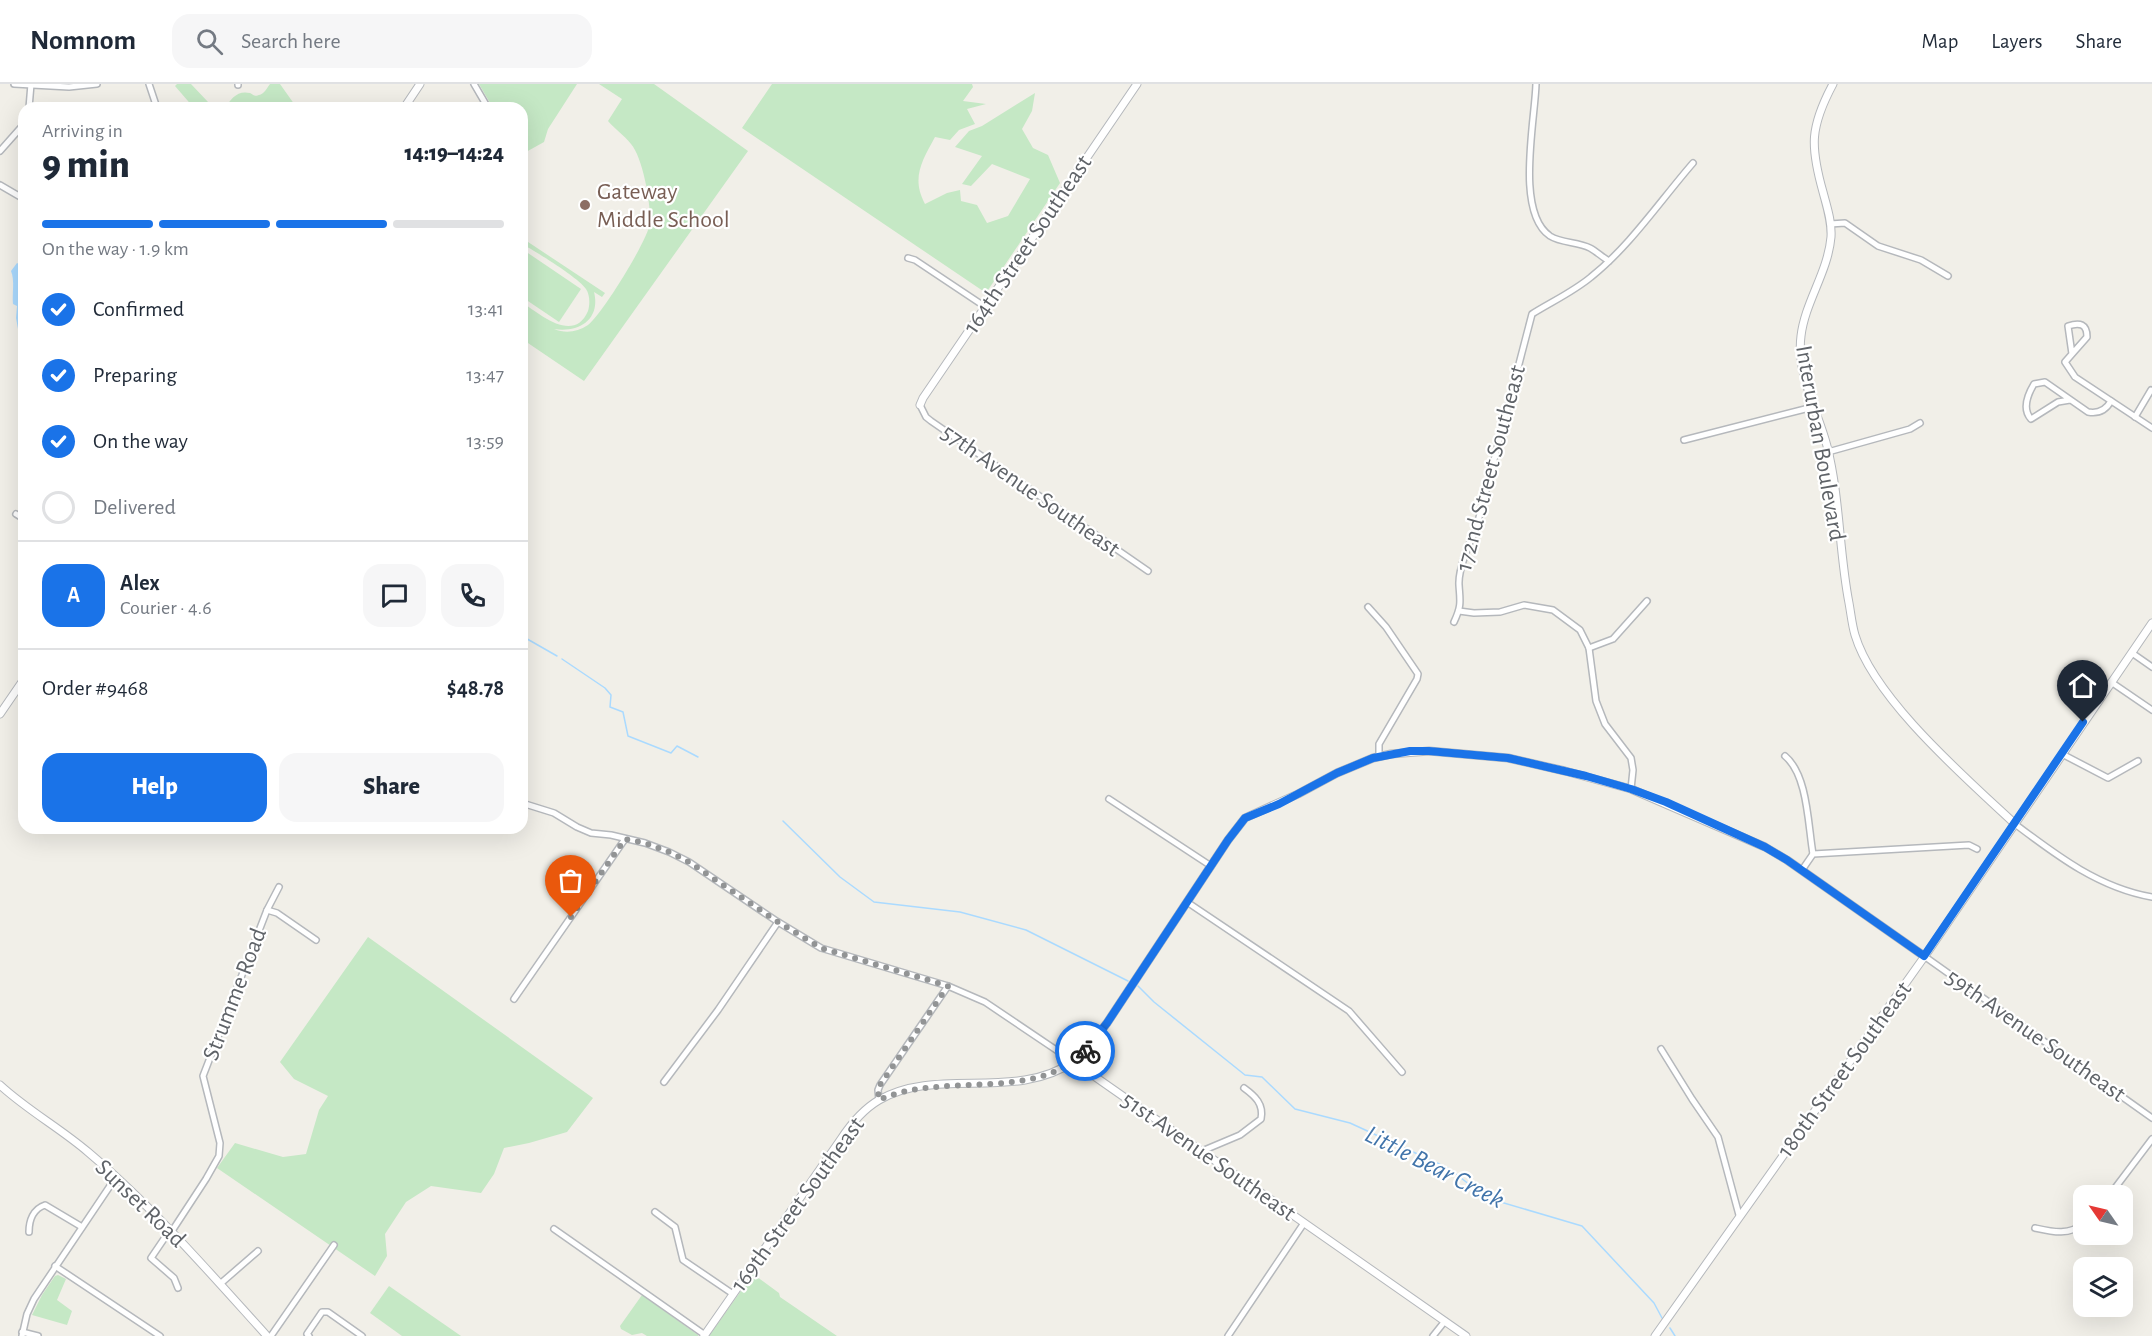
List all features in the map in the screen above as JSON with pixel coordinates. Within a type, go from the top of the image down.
[{"type":"street","points":[[14,84],[69,87],[97,84]]},
{"type":"street","points":[[149,84],[155,102]]},
{"type":"street","points":[[408,102],[420,84]]},
{"type":"street","points":[[474,84],[484,102]]},
{"type":"street","name":"164th Street Southeast","points":[[921,405],[923,398],[984,306],[1137,84]]},
{"type":"street","points":[[1536,84],[1531,206],[1538,223],[1550,236],[1589,248],[1609,261],[1693,163]]},
{"type":"street","name":"Interurban Boulevard","points":[[1833,84],[1818,117],[1813,140],[1815,164],[1829,213],[1831,236],[1827,257],[1807,310],[1800,338],[1801,361],[1828,452],[1846,589],[1855,635],[1882,687],[1957,769],[2015,824]]},
{"type":"street","points":[[30,102],[31,85]]},
{"type":"street","points":[[0,152],[18,131]]},
{"type":"street","points":[[0,185],[18,196]]},
{"type":"street","points":[[1830,224],[1845,223],[1878,246],[1921,260],[1948,276]]},
{"type":"street","points":[[908,258],[915,260],[984,306]]},
{"type":"street","name":"172nd Street Southeast","points":[[1454,622],[1459,611],[1461,591],[1459,585],[1467,548],[1476,529],[1532,314],[1590,278],[1609,261]]},
{"type":"street","points":[[2072,354],[2068,326],[2083,324],[2087,329],[2087,337],[2065,362],[2075,377],[2152,428]]},
{"type":"street","points":[[2070,400],[2058,402],[2031,419],[2027,414],[2026,406],[2030,390],[2034,384],[2045,382],[2088,412],[2095,413],[2107,408],[2111,400]]},
{"type":"street","points":[[2135,417],[2151,390]]},
{"type":"street","name":"57th Avenue Southeast","points":[[921,405],[922,411],[931,421],[1148,571]]},
{"type":"street","points":[[1684,440],[1813,407]]},
{"type":"street","points":[[1828,452],[1910,429],[1920,423]]},
{"type":"street","points":[[1590,648],[1613,639],[1647,601]]},
{"type":"street","points":[[1459,611],[1474,614],[1500,612],[1524,605],[1553,610],[1580,630],[1590,648],[1596,701],[1605,724],[1631,758],[1633,770],[1631,789]]},
{"type":"street","points":[[1368,607],[1386,627],[1418,674],[1379,744],[1379,757]]},
{"type":"street","name":"180th Street Southeast","points":[[1655,1336],[1924,956],[2152,623]]},
{"type":"street","points":[[2132,653],[2152,667]]},
{"type":"street","points":[[2111,682],[2152,710]]},
{"type":"street","points":[[0,714],[18,688]]},
{"type":"street","name":"59th Avenue Southeast","points":[[1074,1062],[1096,1038],[1245,818],[1279,804],[1344,770],[1379,757],[1410,751],[1429,751],[1508,758],[1631,789],[1666,802],[1765,847],[1802,870],[2152,1118]]},
{"type":"street","points":[[2062,753],[2108,778],[2138,761]]},
{"type":"street","points":[[1785,756],[1794,764],[1800,779],[1813,854],[1802,870]]},
{"type":"street","points":[[1108,799],[1211,866]]},
{"type":"street","name":"51st Avenue Southeast","points":[[528,805],[554,813],[591,833],[645,843],[669,852],[689,862],[821,948],[948,986],[985,1002],[1466,1336]]},
{"type":"street","points":[[2015,824],[2058,856],[2103,882],[2152,897]]},
{"type":"street","points":[[514,999],[625,839]]},
{"type":"street","points":[[1813,854],[1969,845],[1977,849]]},
{"type":"street","name":"Strumme Road","points":[[178,1288],[174,1278],[151,1258],[206,1179],[219,1156],[220,1143],[203,1076],[267,910],[279,888]]},
{"type":"street","points":[[1187,902],[1349,1011],[1402,1072]]},
{"type":"street","points":[[267,910],[277,913],[316,940]]},
{"type":"street","points":[[664,1082],[718,1010],[778,922]]},
{"type":"street","name":"169th Street Southeast","points":[[704,1335],[849,1128],[863,1112],[879,1100],[880,1085],[948,986]]},
{"type":"street","points":[[1661,1049],[1718,1137],[1739,1215]]},
{"type":"street","points":[[879,1100],[905,1090],[923,1087],[1017,1082],[1040,1076],[1074,1062]]},
{"type":"street","name":"Sunset Road","points":[[0,1085],[87,1151],[116,1177],[171,1230],[269,1336]]},
{"type":"street","points":[[1202,1151],[1240,1135],[1261,1119],[1260,1103],[1244,1088]]},
{"type":"street","points":[[2117,1185],[2152,1138]]},
{"type":"street","points":[[38,1336],[22,1334],[34,1299],[116,1177]]},
{"type":"street","points":[[28,1232],[29,1222],[38,1208],[45,1205],[82,1227]]},
{"type":"street","points":[[655,1212],[675,1227],[683,1260],[733,1294]]},
{"type":"street","points":[[1228,1336],[1304,1223]]},
{"type":"street","points":[[554,1228],[704,1335]]},
{"type":"street","points":[[2035,1228],[2057,1232],[2073,1229]]},
{"type":"street","points":[[269,1336],[334,1245]]},
{"type":"street","points":[[219,1284],[258,1251]]},
{"type":"street","points":[[55,1266],[160,1336]]},
{"type":"street","points":[[308,1335],[322,1312],[328,1312],[362,1336]]},
{"type":"street","points":[[1433,1336],[1445,1321]]},
{"type":"green space","points":[[191,84],[208,102],[189,102],[175,86]]},
{"type":"green space","points":[[270,84],[280,84],[293,102],[230,102],[241,93],[257,96],[264,92]]},
{"type":"green space","points":[[479,84],[577,84],[548,129],[544,142],[528,151],[528,102],[490,102]]},
{"type":"green space","points":[[599,84],[654,84],[748,151],[584,381],[528,343],[528,306],[556,323],[565,326],[574,325],[582,321],[588,311],[589,297],[582,284],[528,248],[528,242],[605,293],[602,297],[594,292],[594,310],[586,322],[571,329],[554,329],[567,332],[576,331],[588,325],[613,293],[641,245],[650,223],[648,193],[639,160],[631,144],[608,121],[622,99]]},
{"type":"green space","points":[[772,84],[972,84],[973,87],[963,101],[986,104],[967,109],[975,124],[959,130],[950,140],[935,137],[922,162],[919,186],[925,204],[947,193],[960,190],[961,201],[977,205],[987,223],[1008,216],[1030,179],[992,164],[971,186],[962,184],[982,156],[955,147],[969,131],[982,126],[1035,93],[1032,111],[1022,129],[1033,148],[1048,155],[1060,183],[986,293],[742,128]]},
{"type":"green space","points":[[528,253],[581,289],[559,322],[528,301]]},
{"type":"green space","points":[[368,937],[593,1098],[567,1132],[504,1148],[494,1174],[481,1193],[431,1186],[406,1202],[385,1234],[387,1256],[375,1276],[217,1168],[235,1143],[283,1157],[306,1154],[319,1110],[328,1096],[294,1079],[280,1062]]},
{"type":"green space","points":[[753,1274],[779,1293],[780,1297],[837,1336],[709,1336]]},
{"type":"green space","points":[[58,1275],[66,1279],[57,1300],[72,1311],[67,1325],[32,1315],[42,1295]]},
{"type":"green space","points":[[389,1286],[461,1336],[402,1336],[370,1313]]},
{"type":"green space","points":[[642,1295],[698,1336],[647,1336],[642,1333],[632,1335],[621,1329],[620,1326]]},
{"type":"water","points":[[18,264],[18,329],[17,306],[13,304],[11,271]]},
{"type":"waterway","points":[[528,639],[557,656]]},
{"type":"waterway","points":[[562,659],[605,688],[611,695],[610,707],[623,712],[628,736],[671,753],[677,746],[698,757]]},
{"type":"waterway","name":"Little Bear Creek","points":[[783,821],[840,877],[874,902],[960,912],[1026,930],[1128,981]]},
{"type":"waterway","name":"Little Bear Creek","points":[[1138,986],[1154,1002],[1245,1075],[1262,1077],[1295,1109],[1350,1123],[1448,1168],[1487,1198],[1582,1226],[1654,1303],[1662,1318]]},
{"type":"waterway","name":"Little Bear Creek","points":[[1670,1328],[1675,1336]]},
{"type":"way so far","points":[[571,917],[625,839],[645,843],[689,862],[821,948],[948,986],[880,1085],[877,1095],[879,1100],[905,1090],[923,1087],[1017,1082],[1040,1076],[1074,1062],[1085,1051]]},
{"type":"place","name":"Gateway Middle School","points":[[585,205]]},
{"type":"route","points":[[1085,1051],[1107,1023],[1228,840],[1245,818],[1373,758],[1410,751],[1451,752],[1508,758],[1607,781],[1644,793],[1765,847],[1802,870],[1924,956],[2083,722]]}]
